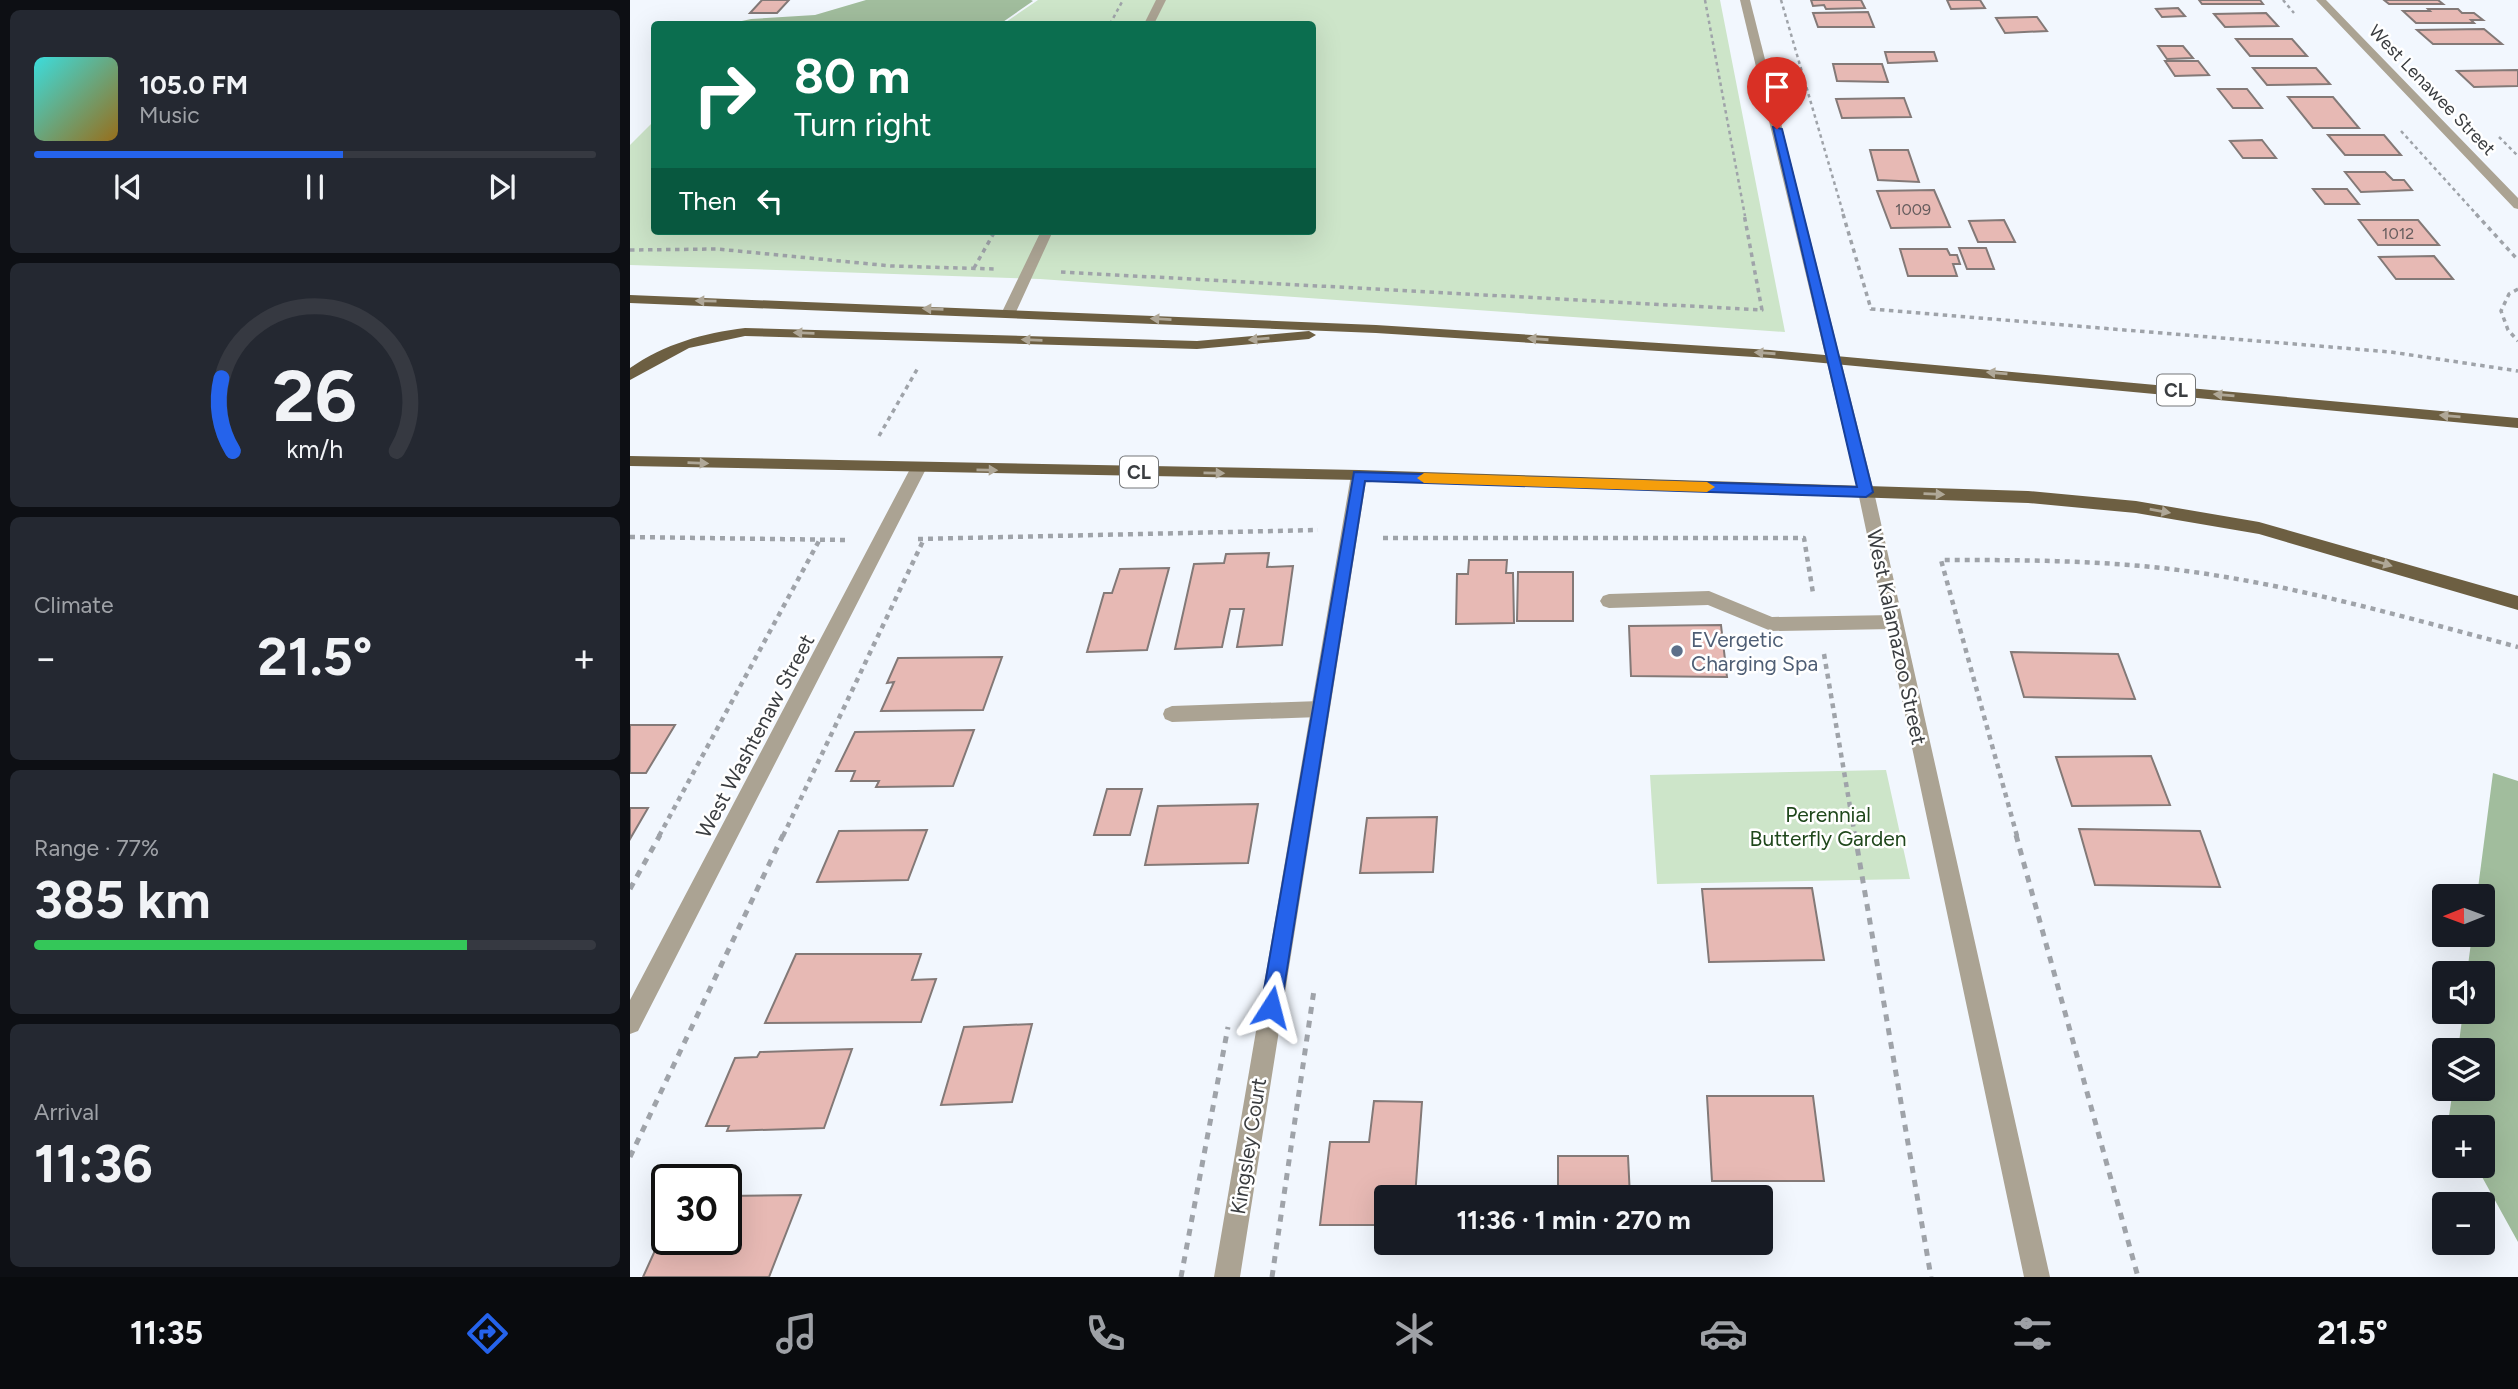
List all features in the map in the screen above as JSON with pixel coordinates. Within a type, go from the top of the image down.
[{"type":"main road","points":[[630,299],[1009,312],[1376,329],[1833,358]]},
{"type":"main road","points":[[630,375],[667,352],[694,341],[746,332],[1197,345],[1376,329]]},
{"type":"main road","name":"CL","points":[[1833,358],[2518,423]]},
{"type":"main road","name":"CL","points":[[630,461],[918,469],[1359,475],[2028,497],[2163,512],[2259,528],[2518,603]]},
{"type":"street","points":[[1150,21],[1161,0]]},
{"type":"street","name":"West Kalamazoo Street","points":[[1745,0],[1866,492],[2037,1277]]},
{"type":"street","name":"West Lenawee Street","points":[[2321,0],[2518,205]]},
{"type":"street","points":[[1009,312],[1045,235]]},
{"type":"street","name":"West Washtenaw Street","points":[[630,1024],[918,469]]},
{"type":"street","name":"Kingsley Court","points":[[1227,1277],[1359,475]]},
{"type":"street","points":[[1609,601],[1709,598],[1771,624],[1894,622]]},
{"type":"street","points":[[1172,715],[1320,709]]},
{"type":"path","points":[[1112,21],[1123,0]]},
{"type":"path","points":[[630,250],[718,249],[891,266],[1028,270],[1762,310],[1705,0]]},
{"type":"path","points":[[1781,0],[1871,309],[2391,352],[2518,371]]},
{"type":"path","points":[[974,268],[993,235]]},
{"type":"path","points":[[2518,289],[2509,294],[2501,311],[2508,330],[2518,341]]},
{"type":"path","points":[[879,436],[924,358]]},
{"type":"path","points":[[630,537],[882,540],[1320,530]]},
{"type":"path","points":[[1381,538],[1804,538],[1931,1277]]},
{"type":"path","points":[[630,889],[820,539]]},
{"type":"path","points":[[630,1157],[925,539]]},
{"type":"path","points":[[2138,1277],[1941,560],[2040,560],[2185,571],[2340,600],[2518,647]]},
{"type":"green space","points":[[866,0],[1033,1],[1004,21],[742,21],[815,15]]},
{"type":"green space","points":[[1038,0],[1720,0],[1785,332],[1040,279],[630,265],[630,145],[651,124],[651,235],[1316,235],[1316,21],[1007,21]]},
{"type":"green space","name":"Perennial Butterfly Garden","points":[[1886,770],[1910,879],[1657,884],[1650,775]]},
{"type":"green space","points":[[2493,773],[2518,781],[2518,1242],[2495,1200],[2495,1192],[2490,1192],[2483,1178],[2495,1178],[2495,1115],[2449,1115],[2451,1101],[2495,1101],[2495,1038],[2460,1038],[2461,1024],[2495,1024],[2495,961],[2469,961],[2470,947],[2496,947],[2496,884],[2479,884]]},
{"type":"building","points":[[762,0],[789,0],[777,13],[750,13]]},
{"type":"building","points":[[1811,0],[1861,0],[1865,8],[1826,9],[1824,5],[1813,6]]},
{"type":"building","points":[[1947,0],[1980,0],[1985,8],[1951,9]]},
{"type":"building","points":[[2199,0],[2260,0],[2263,4],[2202,4]]},
{"type":"building","points":[[2384,0],[2438,0],[2443,4],[2389,4]]},
{"type":"building","points":[[2178,8],[2185,16],[2162,17],[2156,9]]},
{"type":"building","points":[[2428,9],[2458,9],[2462,13],[2474,13],[2483,20],[2471,20],[2474,23],[2416,23],[2403,11],[2430,11]]},
{"type":"building","points":[[1868,12],[1874,27],[1818,27],[1813,13]]},
{"type":"building","points":[[2266,13],[2278,26],[2225,27],[2214,14]]},
{"type":"building","points":[[2037,17],[2047,31],[2005,33],[1996,18]]},
{"type":"building","points":[[2484,29],[2502,44],[2433,44],[2417,30]]},
{"type":"building","points":[[2236,39],[2292,39],[2307,56],[2250,56]]},
{"type":"building","points":[[2158,46],[2183,46],[2193,58],[2167,59]]},
{"type":"building","points":[[1885,52],[1934,52],[1937,61],[1888,63]]},
{"type":"building","points":[[2165,61],[2198,61],[2209,75],[2175,76]]},
{"type":"building","points":[[1833,64],[1882,64],[1888,82],[1837,81]]},
{"type":"building","points":[[2253,68],[2316,68],[2330,84],[2267,85]]},
{"type":"building","points":[[2518,70],[2518,86],[2474,87],[2457,71]]},
{"type":"building","points":[[2218,89],[2247,89],[2262,108],[2233,108]]},
{"type":"building","points":[[2288,97],[2333,97],[2359,128],[2313,128]]},
{"type":"building","points":[[1904,98],[1911,117],[1842,118],[1836,99]]},
{"type":"building","points":[[2328,135],[2384,135],[2401,155],[2345,155]]},
{"type":"building","points":[[2262,140],[2276,158],[2243,158],[2230,141]]},
{"type":"building","points":[[1870,150],[1908,150],[1919,182],[1878,180]]},
{"type":"building","points":[[2345,172],[2385,172],[2393,180],[2404,180],[2412,190],[2361,192]]},
{"type":"building","points":[[2313,189],[2347,189],[2359,204],[2325,204]]},
{"type":"building","points":[[1934,190],[1950,227],[1891,228],[1877,191]]},
{"type":"building","points":[[2004,220],[2015,242],[1978,242],[1969,221]]},
{"type":"building","points":[[2359,220],[2418,220],[2439,245],[2378,245]]},
{"type":"building","points":[[1959,248],[1986,248],[1994,269],[1967,269]]},
{"type":"building","points":[[1900,249],[1947,249],[1950,255],[1957,255],[1960,264],[1953,264],[1957,276],[1908,276]]},
{"type":"building","points":[[2434,256],[2453,279],[2396,279],[2379,257]]},
{"type":"building","points":[[1269,553],[1267,567],[1293,566],[1282,645],[1237,647],[1244,609],[1230,609],[1222,647],[1175,649],[1194,564],[1224,563],[1226,554]]},
{"type":"building","points":[[1469,560],[1507,560],[1506,573],[1513,573],[1514,623],[1456,624],[1457,574],[1468,574]]},
{"type":"building","points":[[1169,568],[1147,650],[1087,652],[1104,593],[1112,593],[1120,569]]},
{"type":"building","points":[[1518,572],[1573,572],[1573,621],[1517,621]]},
{"type":"building","name":"EVergetic Charging Spa","points":[[1721,625],[1727,677],[1631,676],[1629,626]]},
{"type":"building","points":[[2011,652],[2118,654],[2135,699],[2024,697]]},
{"type":"building","points":[[1002,657],[983,710],[881,711],[894,682],[887,683],[898,658]]},
{"type":"building","points":[[630,725],[675,725],[646,773],[630,773]]},
{"type":"building","points":[[974,730],[953,786],[876,787],[879,781],[851,781],[855,771],[836,771],[855,732]]},
{"type":"building","points":[[2151,756],[2170,805],[2072,806],[2056,757]]},
{"type":"building","points":[[1107,789],[1142,789],[1130,835],[1094,835]]},
{"type":"building","points":[[1258,804],[1248,863],[1145,865],[1158,806]]},
{"type":"building","points":[[630,808],[648,808],[630,839]]},
{"type":"building","points":[[1437,817],[1433,872],[1360,873],[1367,818]]},
{"type":"building","points":[[2079,829],[2200,831],[2220,887],[2095,885]]},
{"type":"building","points":[[927,830],[908,880],[817,882],[839,831]]},
{"type":"building","points":[[1812,888],[1824,960],[1709,962],[1702,889]]},
{"type":"building","points":[[796,954],[921,954],[912,980],[936,979],[921,1022],[765,1023]]},
{"type":"building","points":[[1032,1024],[1012,1102],[941,1105],[964,1027]]},
{"type":"building","points":[[852,1049],[824,1128],[727,1131],[729,1126],[706,1126],[735,1058],[757,1057],[760,1052]]},
{"type":"building","points":[[1707,1096],[1813,1096],[1824,1181],[1712,1181]]},
{"type":"building","points":[[1374,1101],[1422,1102],[1416,1185],[1374,1185],[1374,1225],[1320,1225],[1330,1142],[1369,1142]]},
{"type":"building","points":[[1558,1156],[1628,1156],[1629,1185],[1558,1185]]},
{"type":"building","points":[[801,1195],[769,1277],[643,1277],[653,1255],[742,1255],[742,1196]]},
{"type":"slow traffic","points":[[1424,478],[1707,487]]},
{"type":"place","name":"EVergetic Charging Spa","points":[[1677,651]]},
{"type":"route","points":[[1271,1007],[1359,475],[1866,492],[1777,129]]}]
